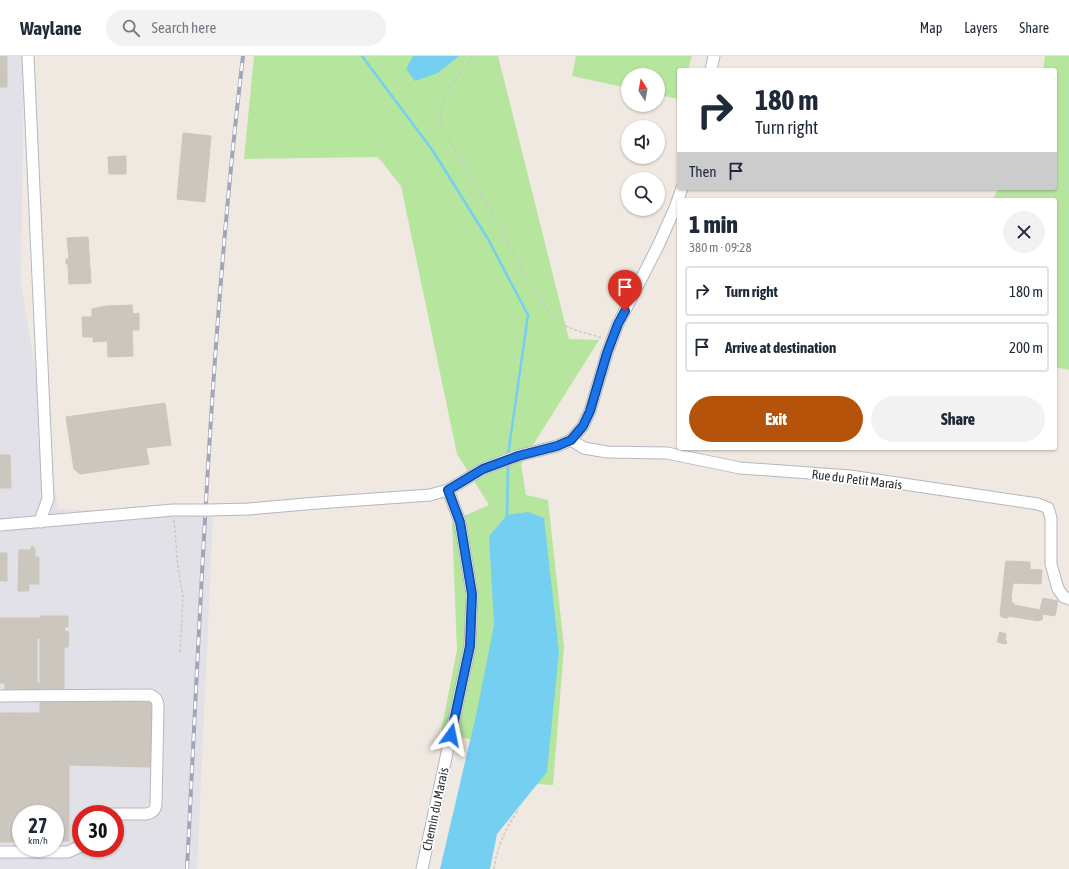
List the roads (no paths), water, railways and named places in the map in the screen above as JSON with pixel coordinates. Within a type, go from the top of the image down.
[{"type":"street","points":[[28,56],[48,499],[41,522]]},
{"type":"street","points":[[0,525],[173,510],[249,509],[430,495],[448,490],[483,469],[518,456],[557,446],[571,440],[583,426],[590,411],[607,353],[618,324],[658,246],[677,202]]},
{"type":"street","name":"Rue du Petit Marais","points":[[571,440],[584,448],[607,452],[667,453],[740,468],[850,476],[1038,504],[1048,508],[1051,518],[1051,564],[1058,589],[1064,597],[1069,599]]},
{"type":"street","name":"Chemin du Marais","points":[[422,869],[470,646],[472,594],[460,522],[448,490]]},
{"type":"street","points":[[0,696],[150,695],[155,697],[158,701],[155,810],[146,814],[124,814]]},
{"type":"street","points":[[0,852],[68,852],[72,850]]},
{"type":"water","points":[[413,56],[459,56],[438,73],[415,81],[406,69]]},
{"type":"water","points":[[528,512],[544,518],[559,652],[547,772],[497,834],[490,869],[440,869],[477,711],[494,625],[489,536],[507,515]]},
{"type":"waterway","points":[[362,56],[433,151],[488,239],[528,315],[508,455]]},
{"type":"waterway","points":[[507,518],[508,466]]},
{"type":"railway","points":[[187,869],[202,564],[215,360],[232,157],[243,56]]}]
